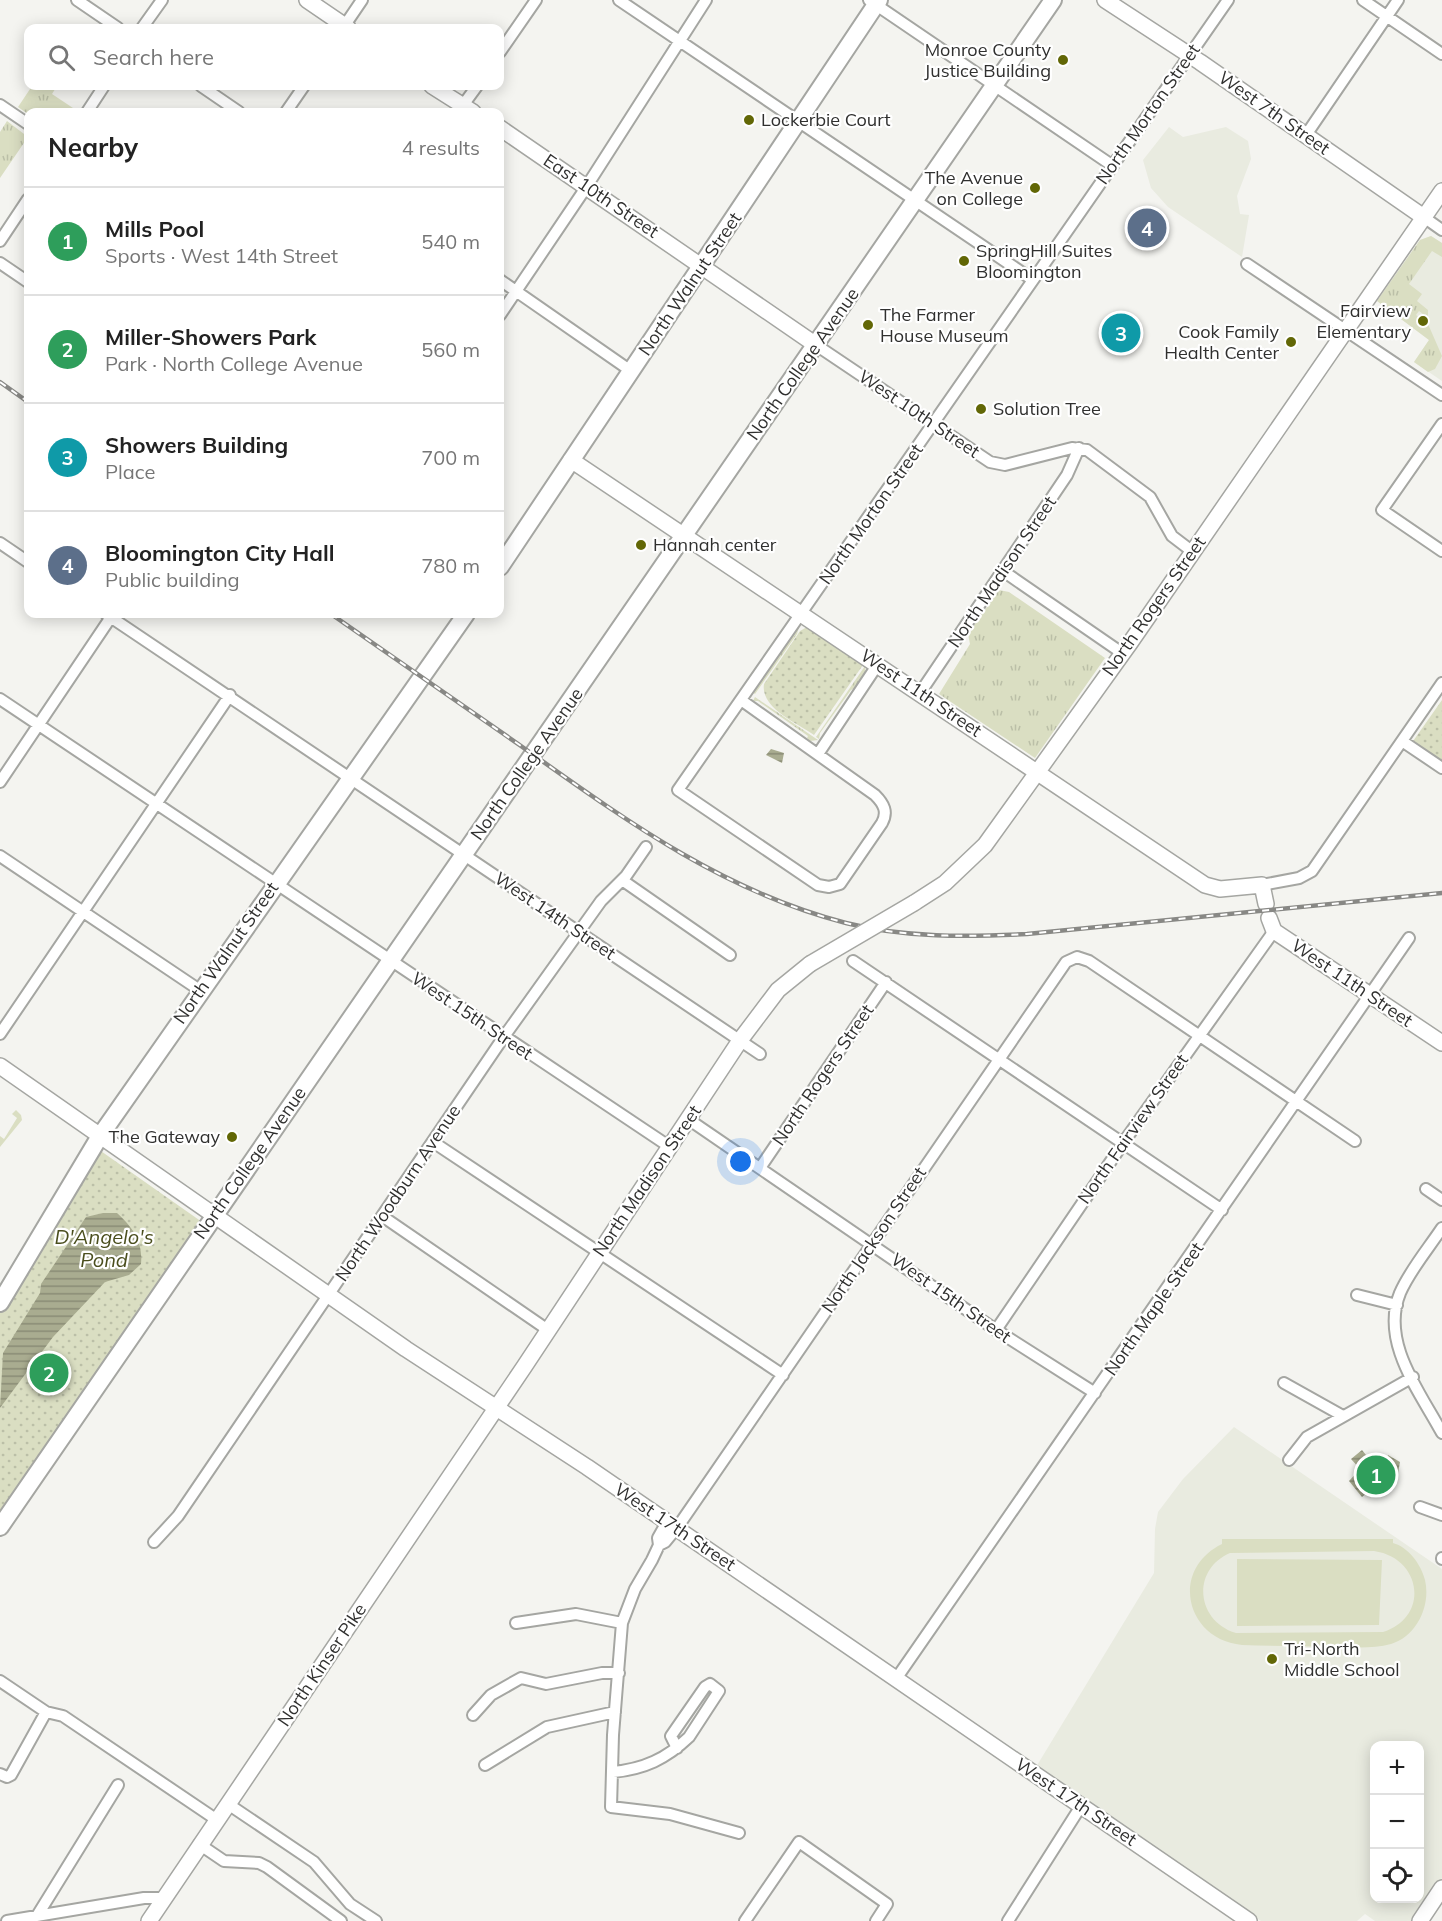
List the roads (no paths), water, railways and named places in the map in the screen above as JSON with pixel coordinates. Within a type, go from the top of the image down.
[{"type":"main road","name":"North College Avenue","points":[[0,1527],[1053,0]]},
{"type":"main road","name":"North Walnut Street","points":[[504,561],[703,266],[875,2]]},
{"type":"main road","name":"North Walnut Street","points":[[0,1303],[100,1136],[349,777],[463,618]]},
{"type":"street","points":[[77,0],[112,24]]},
{"type":"street","points":[[145,24],[162,0]]},
{"type":"street","points":[[307,0],[340,24]]},
{"type":"street","points":[[347,24],[362,0]]},
{"type":"street","points":[[504,46],[536,0]]},
{"type":"street","points":[[619,0],[1033,280]]},
{"type":"street","points":[[504,309],[706,0]]},
{"type":"street","name":"West 7th Street","points":[[1105,0],[1190,55],[1442,230]]},
{"type":"street","name":"North Morton Street","points":[[818,754],[876,795],[883,804],[886,814],[846,878],[831,887],[818,885],[678,790],[1228,0]]},
{"type":"street","points":[[1363,0],[1442,54]]},
{"type":"street","points":[[1306,135],[1398,0]]},
{"type":"street","points":[[875,2],[1113,166]]},
{"type":"street","points":[[90,108],[101,90]]},
{"type":"street","points":[[207,90],[233,108]]},
{"type":"street","points":[[289,108],[301,90]]},
{"type":"street","points":[[438,90],[462,108]]},
{"type":"street","points":[[466,108],[475,90]]},
{"type":"street","points":[[0,105],[24,121]]},
{"type":"street","name":"East 10th Street","points":[[504,131],[703,266]]},
{"type":"street","name":"North Rogers Street","points":[[810,964],[914,903],[967,865],[985,845],[1122,653],[1442,192]]},
{"type":"street","points":[[0,241],[24,205]]},
{"type":"street","points":[[0,263],[24,279]]},
{"type":"street","points":[[1247,264],[1442,394]]},
{"type":"street","name":"West 10th Street","points":[[703,266],[816,345],[996,464],[1005,465],[1079,448]]},
{"type":"street","points":[[504,283],[632,371]]},
{"type":"street","points":[[1442,424],[1382,510],[1442,551]]},
{"type":"street","points":[[1079,448],[1112,467],[1150,497],[1172,536],[1192,552]]},
{"type":"street","name":"North Madison Street","points":[[920,693],[1067,475],[1079,448]]},
{"type":"street","name":"West 11th Street","points":[[572,460],[1209,887],[1262,885]]},
{"type":"street","points":[[0,543],[24,559]]},
{"type":"street","points":[[1003,571],[1122,653]]},
{"type":"street","points":[[0,782],[107,618]]},
{"type":"street","name":"West 14th Street","points":[[114,618],[741,1039],[760,1054]]},
{"type":"street","points":[[741,700],[818,754],[878,664]]},
{"type":"street","points":[[1270,918],[1262,885],[1299,878],[1312,871],[1442,683]]},
{"type":"street","points":[[0,1034],[230,695]]},
{"type":"street","name":"West 15th Street","points":[[0,699],[391,960],[503,1038],[670,1147]]},
{"type":"street","points":[[1402,741],[1442,768]]},
{"type":"street","name":"North Woodburn Avenue","points":[[154,1542],[178,1516],[503,1038],[601,901],[622,880],[646,847]]},
{"type":"street","points":[[0,856],[201,990]]},
{"type":"street","points":[[622,880],[730,955]]},
{"type":"street","name":"West 11th Street","points":[[1270,918],[1371,995],[1442,1043]]},
{"type":"street","name":"North Fairview Street","points":[[996,1330],[1199,1035],[1270,918]]},
{"type":"street","name":"North Maple Street","points":[[896,1679],[1409,938]]},
{"type":"street","name":"North Jackson Street","points":[[622,1623],[634,1589],[659,1545],[658,1538],[672,1525],[783,1375],[1066,962],[1077,957],[1089,961],[1199,1035]]},
{"type":"street","points":[[853,961],[1000,1058],[1222,1210]]},
{"type":"street","name":"North Madison Street","points":[[496,1408],[741,1039],[778,990],[810,964]]},
{"type":"street","name":"North Rogers Street","points":[[760,1168],[886,982]]},
{"type":"street","points":[[1199,1035],[1354,1141]]},
{"type":"street","name":"West 17th Street","points":[[0,1066],[328,1295],[672,1525],[1249,1921]]},
{"type":"street","name":"West 15th Street","points":[[688,1119],[996,1330],[1095,1393]]},
{"type":"street","points":[[433,1142],[783,1375]]},
{"type":"street","points":[[1426,1189],[1442,1200]]},
{"type":"street","points":[[382,1216],[548,1330]]},
{"type":"street","points":[[1442,1228],[1403,1287],[1394,1325],[1397,1343],[1442,1433]]},
{"type":"street","points":[[1357,1295],[1397,1305]]},
{"type":"street","points":[[1289,1460],[1307,1437],[1413,1377]]},
{"type":"street","points":[[1284,1383],[1343,1416]]},
{"type":"street","name":"North Kinser Pike","points":[[148,1921],[206,1849],[217,1820],[496,1408]]},
{"type":"street","points":[[1420,1507],[1442,1515]]},
{"type":"street","points":[[516,1623],[576,1614],[622,1623],[611,1807],[670,1814],[739,1833]]},
{"type":"street","points":[[473,1715],[491,1695],[521,1678],[546,1684],[602,1673],[619,1673]]},
{"type":"street","points":[[0,1681],[46,1712],[63,1716],[217,1820]]},
{"type":"street","points":[[613,1772],[650,1765],[677,1748],[689,1737],[719,1691],[716,1686],[710,1684],[705,1687],[671,1736],[677,1748]]},
{"type":"street","points":[[0,1774],[7,1777],[11,1774],[46,1712]]},
{"type":"street","points":[[485,1765],[547,1727],[615,1712]]},
{"type":"street","points":[[37,1916],[118,1785]]},
{"type":"street","points":[[228,1804],[314,1862],[350,1904],[376,1921]]},
{"type":"street","points":[[1008,1921],[1072,1825],[1081,1806]]},
{"type":"street","points":[[745,1921],[799,1842],[887,1904],[876,1921]]},
{"type":"street","points":[[206,1849],[224,1861],[260,1863],[341,1921]]},
{"type":"street","points":[[1420,1921],[1442,1888]]},
{"type":"street","points":[[7,1921],[144,1898],[165,1898]]},
{"type":"water","points":[[771,749],[784,753],[782,763],[766,755]]},
{"type":"water","name":"D'Angelo's Pond","points":[[117,1213],[128,1224],[139,1242],[141,1264],[129,1275],[105,1282],[53,1337],[0,1408],[3,1353],[40,1293],[41,1284],[86,1217]]},
{"type":"water","points":[[1362,1450],[1374,1465],[1384,1467],[1388,1455],[1400,1462],[1396,1484],[1381,1481],[1362,1497],[1349,1481],[1360,1469],[1351,1459]]},
{"type":"railway","points":[[0,382],[24,399]]},
{"type":"railway","points":[[337,618],[636,826],[676,850],[757,892],[846,923],[913,934],[982,936],[1027,934],[1442,893]]},
{"type":"place","name":"Monroe County Justice Building","points":[[1063,60]]},
{"type":"place","name":"Lockerbie Court","points":[[749,120]]},
{"type":"place","name":"The Avenue on College","points":[[1035,188]]},
{"type":"place","name":"Bloomington City Hall","points":[[1147,228]]},
{"type":"place","name":"SpringHill Suites Bloomington","points":[[964,261]]},
{"type":"place","name":"Fairview Elementary","points":[[1423,321]]},
{"type":"place","name":"The Farmer House Museum","points":[[868,325]]},
{"type":"place","name":"Showers Building","points":[[1121,333]]},
{"type":"place","name":"Cook Family Health Center","points":[[1291,342]]},
{"type":"place","name":"Solution Tree","points":[[981,409]]},
{"type":"place","name":"Hannah center","points":[[641,545]]},
{"type":"place","name":"The Gateway","points":[[232,1137]]},
{"type":"place","name":"Miller-Showers Park","points":[[49,1373]]},
{"type":"place","name":"Mills Pool","points":[[1376,1475]]},
{"type":"place","name":"Tri-North Middle School","points":[[1272,1659]]}]
